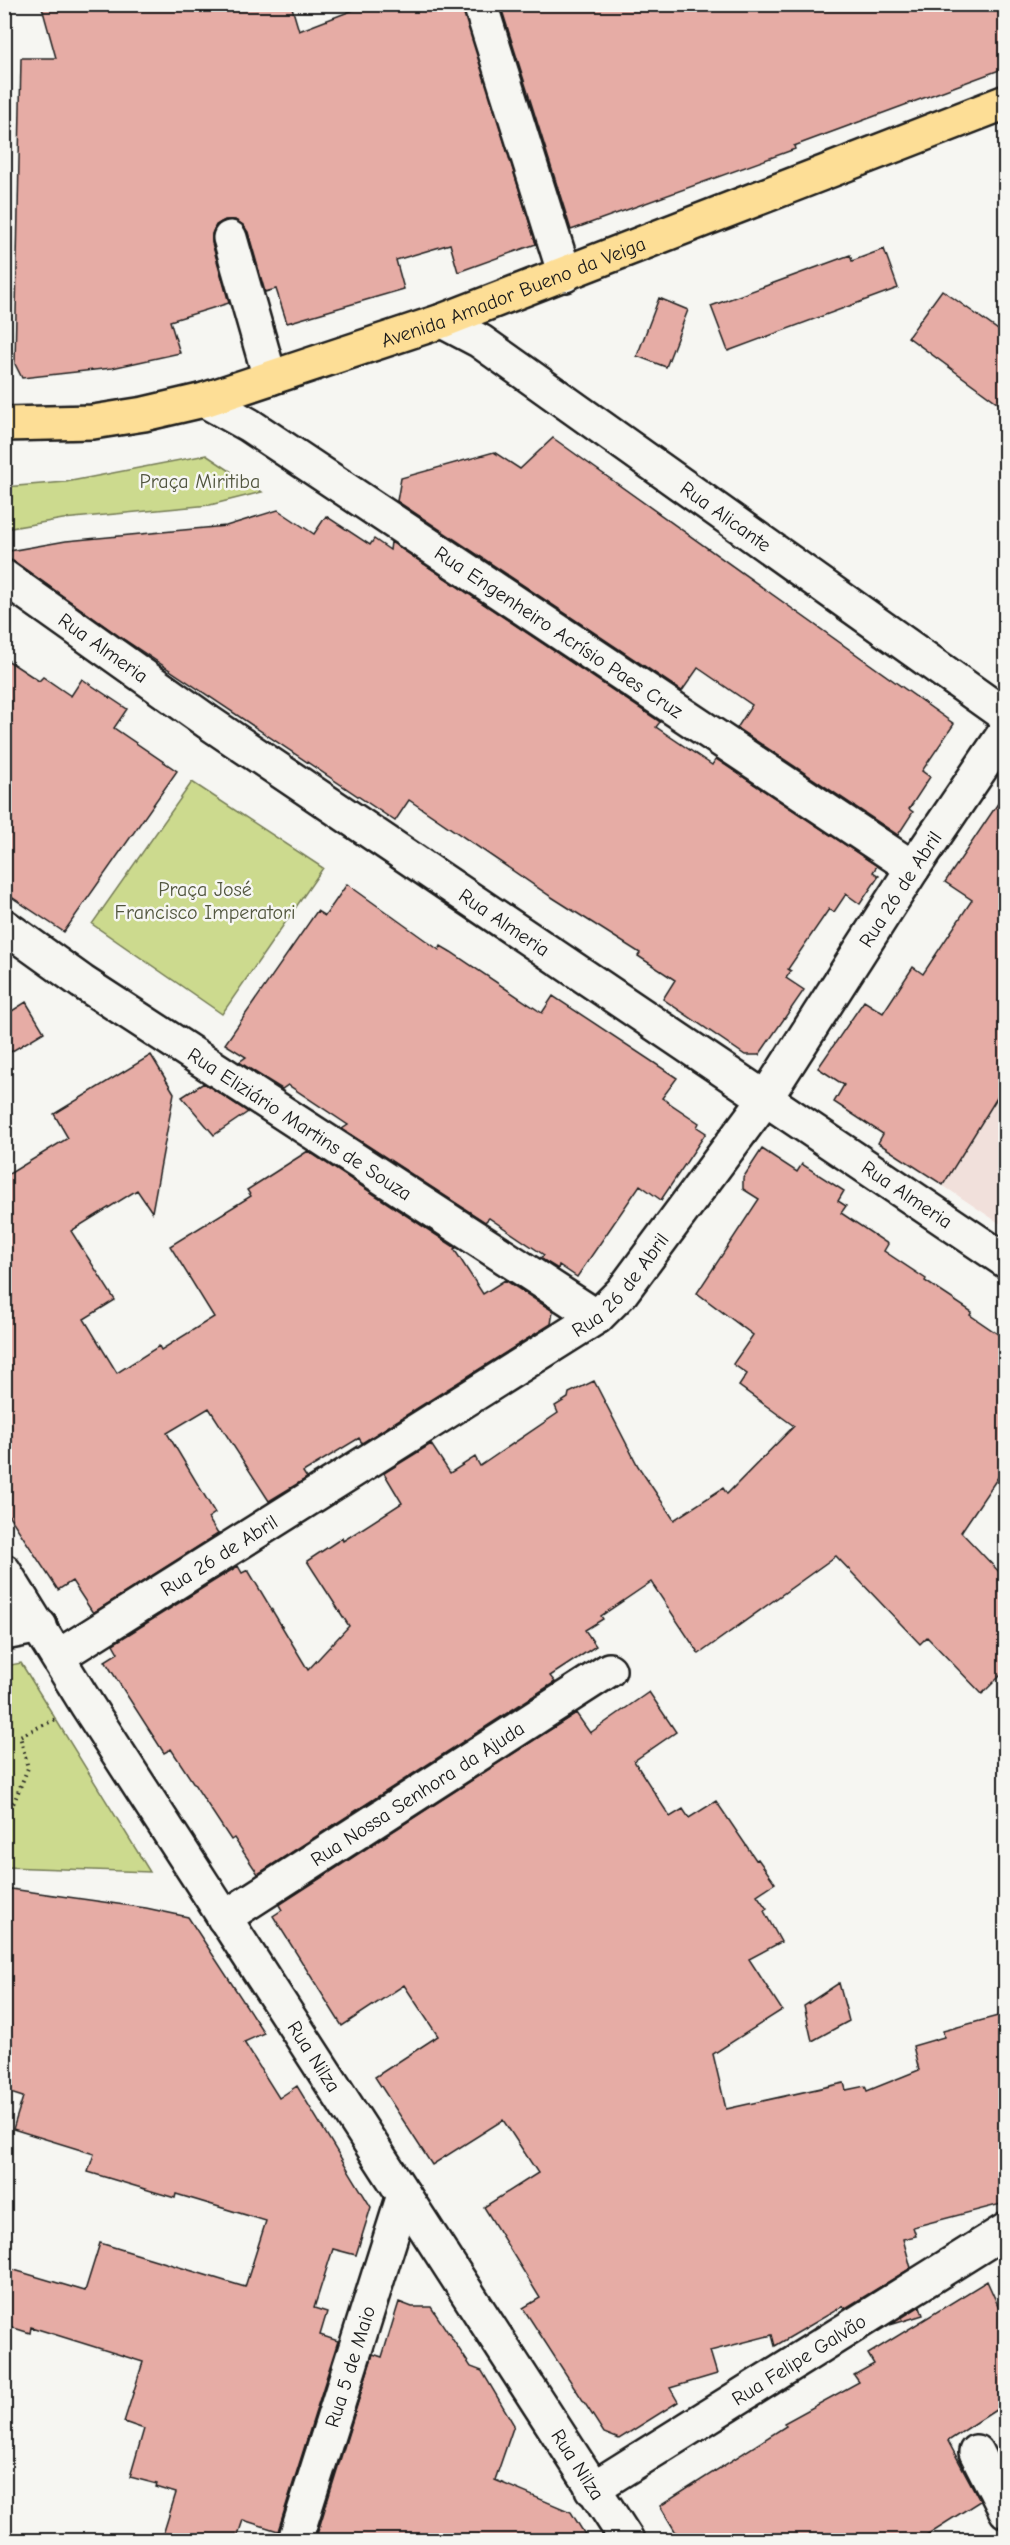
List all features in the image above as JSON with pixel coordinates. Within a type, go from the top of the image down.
[{"type":"main road","name":"Avenida Amador Bueno da Veiga","points":[[4,424],[93,422],[144,414],[204,400],[442,321],[1005,102]]},
{"type":"street","points":[[480,4],[565,275]]},
{"type":"street","points":[[230,238],[270,378]]},
{"type":"street","name":"Rua Alicante","points":[[442,321],[480,341],[1005,716]]},
{"type":"street","name":"Rua Engenheiro Acrísio Paes Cruz","points":[[204,400],[249,425],[914,868]]},
{"type":"street","name":"Rua Almeria","points":[[4,577],[218,729],[1005,1261]]},
{"type":"street","name":"Rua 26 de Abril","points":[[59,1656],[597,1317],[622,1292],[765,1099],[1005,731]]},
{"type":"street","name":"Rua Eliziário Martins de Souza","points":[[4,926],[82,982],[597,1317]]},
{"type":"street","name":"Rua Nilza","points":[[4,1571],[59,1656],[87,1705],[627,2541]]},
{"type":"street","points":[[4,1633],[40,1626]]},
{"type":"street","name":"Rua Nossa Senhora da Ajuda","points":[[224,1918],[609,1671]]},
{"type":"street","name":"Rua 5 de Maio","points":[[295,2541],[404,2195]]},
{"type":"street","name":"Rua Felipe Galvão","points":[[592,2489],[1005,2230]]},
{"type":"street","points":[[976,2452],[1005,2511]]},
{"type":"path","points":[[4,1811],[14,1802],[28,1768],[20,1736],[87,1705]]},
{"type":"shaded area","points":[[1005,1087],[1005,1227],[942,1185]]},
{"type":"green space","name":"Praça Miritiba","points":[[206,455],[262,492],[210,505],[63,519],[5,529],[5,487],[66,482]]},
{"type":"green space","name":"Praça José Francisco Imperatori","points":[[192,782],[323,868],[222,1014],[92,924]]},
{"type":"green space","points":[[21,1663],[150,1872],[5,1867],[5,1666]]},
{"type":"building","points":[[41,4],[291,4],[299,31],[369,4],[462,4],[536,244],[458,272],[450,244],[396,260],[404,289],[287,323],[276,289],[265,292],[248,232],[235,220],[225,220],[216,225],[212,234],[212,243],[229,303],[170,321],[180,353],[112,368],[22,378],[15,364],[21,58],[56,58]]},
{"type":"building","points":[[500,4],[1005,4],[1005,68],[794,146],[795,149],[571,230]]},
{"type":"building","points":[[884,249],[898,288],[728,351],[711,306],[850,255],[852,261]]},
{"type":"building","points":[[942,290],[1005,335],[1005,408],[908,337]]},
{"type":"building","points":[[659,298],[688,310],[666,367],[637,356]]},
{"type":"building","points":[[553,438],[954,724],[922,771],[930,777],[909,809],[913,812],[898,835],[737,728],[752,705],[698,668],[682,691],[397,501],[401,478],[494,452],[520,469]]},
{"type":"building","points":[[278,510],[314,534],[326,516],[370,545],[374,539],[390,550],[391,542],[660,722],[656,727],[712,765],[716,759],[877,866],[873,872],[879,876],[860,904],[846,894],[834,912],[829,909],[788,969],[791,971],[786,978],[804,990],[759,1055],[745,1055],[663,999],[675,980],[638,956],[640,953],[550,896],[409,800],[395,821],[119,636],[15,562],[4,558],[4,552],[66,541],[226,526]]},
{"type":"building","points":[[4,658],[39,681],[43,677],[71,696],[82,679],[127,709],[114,728],[177,771],[64,932],[4,892]]},
{"type":"building","points":[[1005,793],[1005,1085],[943,1185],[878,1143],[883,1134],[834,1102],[844,1085],[818,1068],[864,1001],[883,1013],[913,967],[923,974],[972,900],[945,882]]},
{"type":"building","points":[[347,884],[439,950],[441,946],[451,952],[542,1013],[553,996],[677,1078],[662,1098],[699,1123],[697,1127],[706,1133],[661,1200],[640,1185],[577,1277],[559,1265],[558,1269],[540,1258],[544,1255],[489,1218],[485,1222],[342,1129],[348,1125],[288,1085],[282,1089],[239,1062],[246,1057],[225,1044],[317,911],[325,916]]},
{"type":"building","points":[[26,1002],[44,1032],[4,1056],[4,1016]]},
{"type":"building","points":[[151,1055],[174,1093],[152,1212],[137,1190],[71,1231],[115,1300],[84,1319],[117,1373],[159,1346],[161,1350],[214,1317],[170,1246],[251,1196],[247,1190],[308,1151],[456,1248],[454,1249],[483,1294],[505,1280],[553,1311],[551,1324],[362,1443],[359,1438],[303,1472],[307,1478],[269,1501],[209,1408],[167,1433],[215,1513],[208,1518],[218,1534],[93,1613],[72,1581],[58,1590],[4,1508],[4,1177],[68,1138],[54,1114]]},
{"type":"building","points":[[204,1083],[248,1112],[214,1135],[182,1097]]},
{"type":"building","points":[[762,1149],[797,1172],[802,1164],[844,1191],[838,1201],[846,1206],[841,1213],[888,1244],[884,1251],[972,1312],[970,1315],[1005,1339],[1005,1467],[961,1532],[1005,1578],[1005,1671],[982,1694],[927,1637],[920,1644],[836,1556],[699,1654],[651,1582],[601,1616],[603,1619],[585,1630],[596,1646],[550,1676],[555,1682],[258,1874],[234,1838],[231,1840],[171,1749],[164,1753],[105,1661],[118,1653],[113,1644],[238,1566],[242,1573],[248,1570],[308,1670],[349,1626],[307,1561],[402,1503],[384,1473],[431,1444],[450,1473],[475,1457],[480,1466],[558,1413],[555,1406],[568,1398],[569,1393],[594,1381],[638,1466],[674,1520],[723,1488],[727,1494],[794,1426],[739,1386],[747,1374],[733,1364],[753,1335],[697,1293],[759,1199],[743,1189],[743,1178]]},
{"type":"building","points":[[649,1692],[676,1732],[634,1761],[670,1817],[683,1809],[689,1818],[716,1801],[756,1860],[758,1859],[775,1883],[757,1895],[767,1909],[764,1911],[781,1942],[749,1959],[782,2010],[713,2054],[726,2109],[844,2083],[846,2090],[865,2086],[867,2091],[919,2070],[913,2046],[944,2037],[943,2031],[1005,2014],[1005,2203],[913,2227],[916,2236],[903,2239],[911,2268],[844,2309],[843,2306],[775,2346],[772,2335],[710,2351],[717,2374],[670,2388],[678,2402],[619,2439],[604,2433],[523,2308],[540,2298],[484,2207],[538,2173],[503,2120],[432,2165],[375,2077],[438,2036],[404,1985],[342,2026],[273,1916],[282,1910],[279,1905],[576,1713],[590,1733]]},
{"type":"building","points":[[4,1888],[146,1908],[188,1917],[264,2033],[244,2042],[279,2098],[297,2086],[371,2207],[356,2255],[333,2249],[314,2308],[327,2312],[320,2335],[338,2341],[278,2531],[243,2520],[236,2541],[161,2541],[176,2493],[156,2487],[157,2484],[130,2477],[144,2429],[124,2422],[143,2362],[31,2327],[30,2333],[4,2325],[4,2267],[85,2291],[100,2243],[245,2287],[266,2221],[176,2194],[175,2198],[88,2172],[94,2154],[13,2129],[23,2097],[4,2091]]},
{"type":"building","points":[[839,1983],[849,2021],[812,2041],[804,2006]]},
{"type":"building","points":[[987,2281],[1005,2321],[1005,2404],[948,2441],[980,2501],[917,2541],[681,2541],[660,2506],[786,2426],[784,2423],[859,2382],[854,2375],[874,2364],[868,2354]]},
{"type":"building","points":[[399,2302],[412,2307],[431,2307],[471,2367],[482,2371],[514,2425],[495,2480],[571,2512],[589,2541],[315,2541],[373,2354],[382,2357]]},
{"type":"building","points":[[920,2306],[923,2315],[890,2325]]}]
